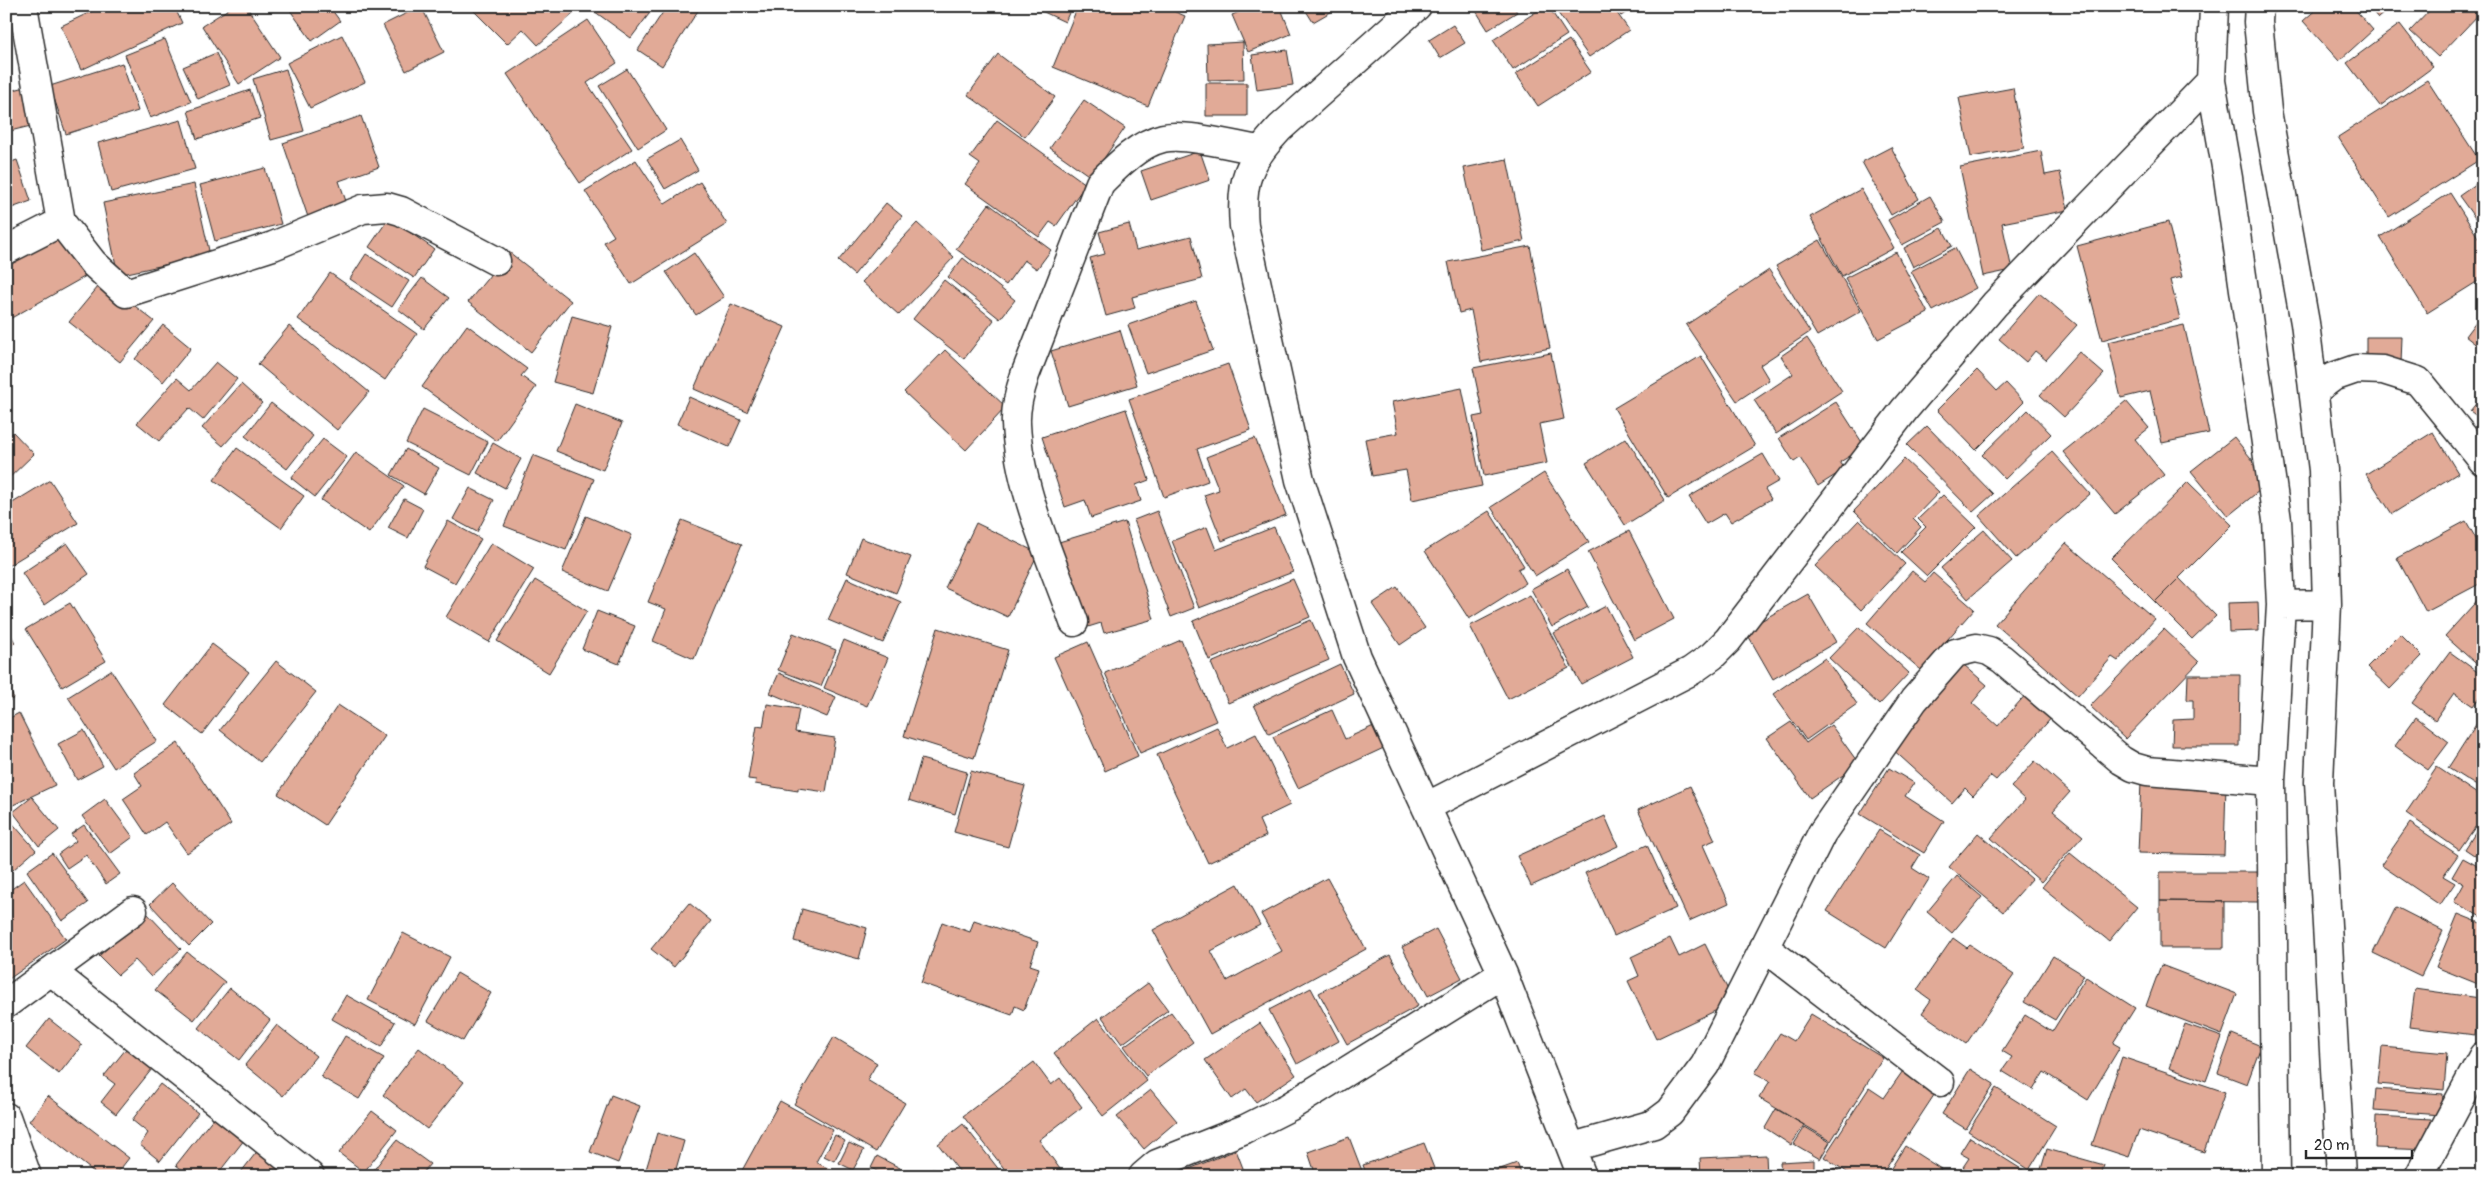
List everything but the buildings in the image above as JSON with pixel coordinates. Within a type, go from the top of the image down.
[{"type":"street","points":[[23,6],[61,222],[93,263],[126,293],[273,246],[363,209],[376,206],[401,211],[496,261]]},
{"type":"street","points":[[1418,6],[1280,128],[1259,150],[1245,177],[1242,202],[1244,226],[1300,480],[1357,657],[1503,974],[1573,1147],[1582,1176]]},
{"type":"street","points":[[2214,6],[2212,80],[2278,520],[2281,605],[2271,781],[2276,1176]]},
{"type":"street","points":[[2259,6],[2258,22],[2267,111],[2305,322],[2323,470],[2327,604],[2319,782],[2341,1176]]},
{"type":"street","points":[[1426,807],[1691,671],[1712,656],[1728,640],[1905,409],[1995,304],[2212,80]]},
{"type":"street","points":[[1074,622],[1025,484],[1016,423],[1019,395],[1028,366],[1100,183],[1119,164],[1140,149],[1163,138],[1186,138],[1259,150]]},
{"type":"street","points":[[6,250],[61,222]]},
{"type":"street","points":[[2314,391],[2333,377],[2356,368],[2383,370],[2418,381],[2483,461]]},
{"type":"street","points":[[2281,605],[2327,604]]},
{"type":"street","points":[[1573,1147],[1654,1124],[1670,1112],[1705,1065],[1822,833],[1914,700],[1955,653],[1976,648],[1989,651],[2002,659],[2121,760],[2133,767],[2148,771],[2271,781]]},
{"type":"street","points":[[6,1004],[133,911]]},
{"type":"street","points":[[1764,947],[1940,1082]]},
{"type":"street","points":[[51,971],[310,1176]]},
{"type":"street","points":[[1142,1176],[1157,1164],[1245,1129],[1289,1107],[1503,974]]},
{"type":"street","points":[[2420,1176],[2483,1056]]},
{"type":"street","points":[[6,1117],[26,1176]]}]
